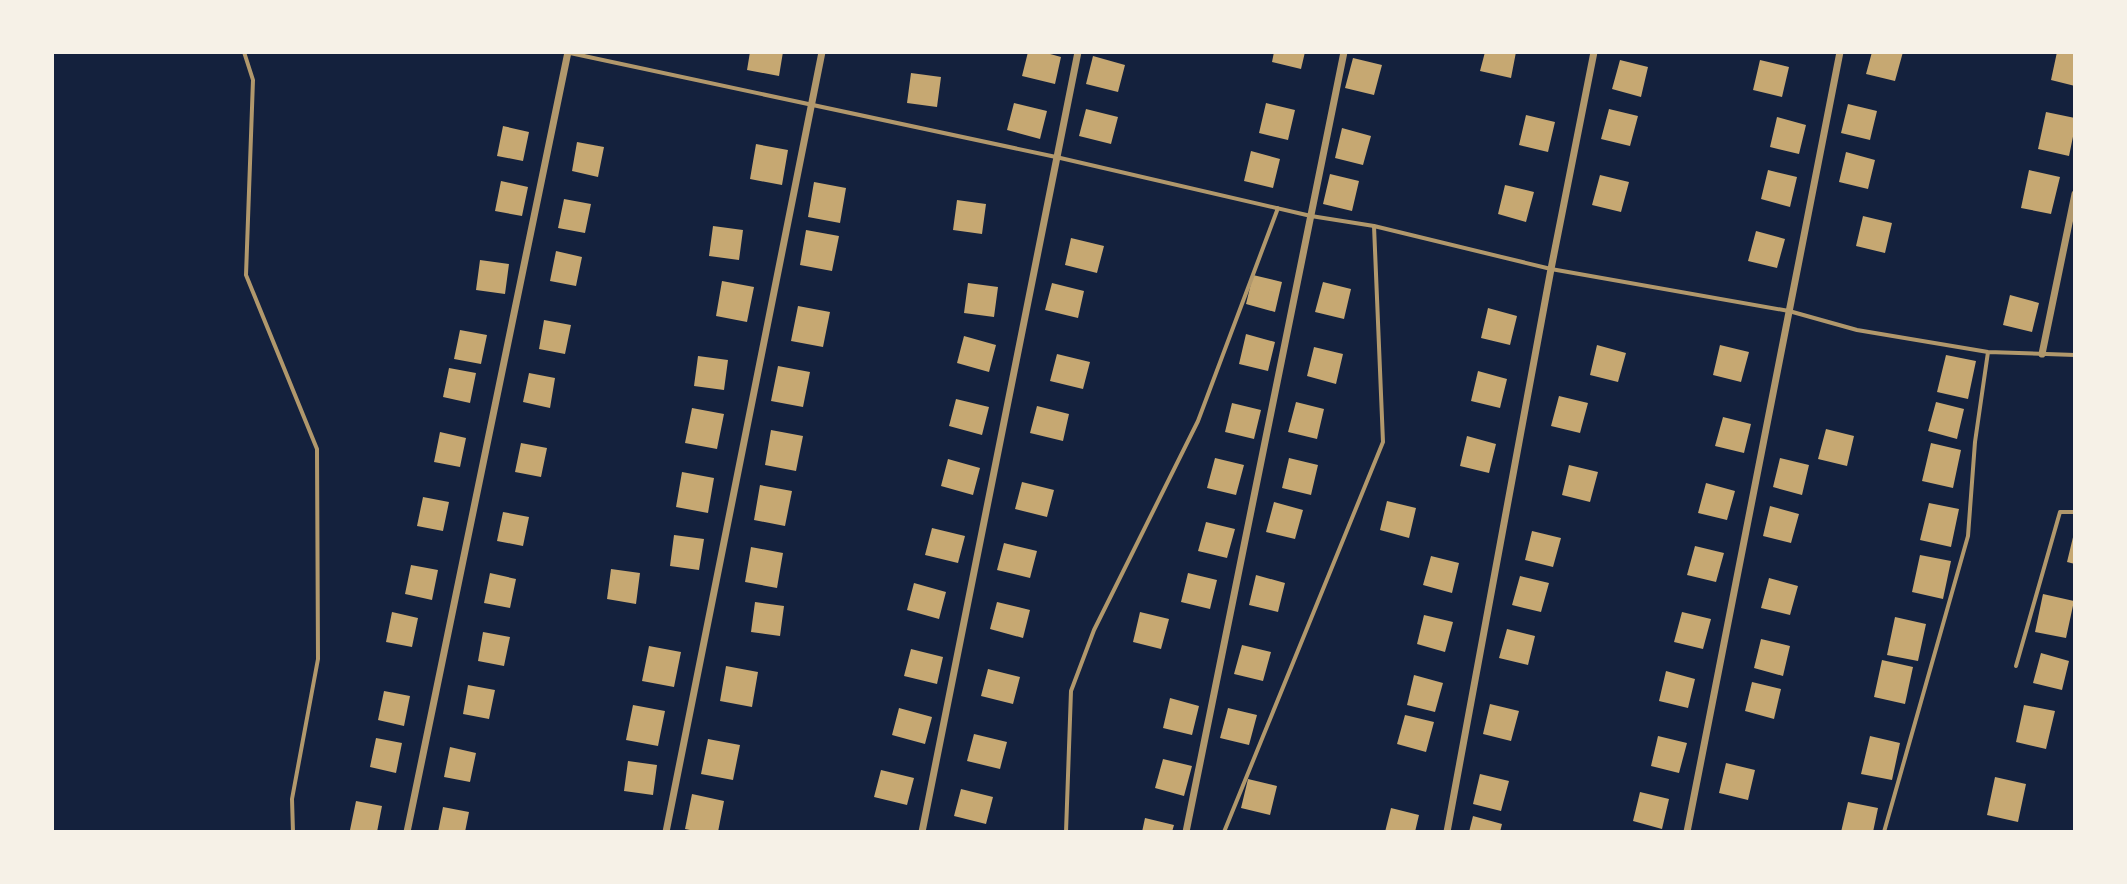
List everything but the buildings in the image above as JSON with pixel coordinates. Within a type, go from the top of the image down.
[{"type":"street","points":[[407,832],[568,52]]},
{"type":"street","points":[[666,832],[822,52]]},
{"type":"street","points":[[922,832],[1078,52]]},
{"type":"street","points":[[1186,832],[1344,52]]},
{"type":"street","points":[[1447,832],[1594,52]]},
{"type":"street","points":[[1687,832],[1840,52]]},
{"type":"street","points":[[2042,354],[2075,194]]},
{"type":"lane","points":[[244,52],[253,80],[246,275],[317,449],[318,659],[292,799],[293,832]]},
{"type":"lane","points":[[568,52],[1056,157],[1311,216],[1374,226],[1551,269],[1789,311],[1857,330],[1988,352],[2075,355]]},
{"type":"lane","points":[[1066,832],[1071,691],[1094,630],[1198,421],[1278,208]]},
{"type":"lane","points":[[1224,832],[1383,442],[1374,226]]},
{"type":"lane","points":[[1884,832],[1968,536],[1975,442],[1988,352]]},
{"type":"lane","points":[[2016,666],[2060,512],[2075,512]]}]
